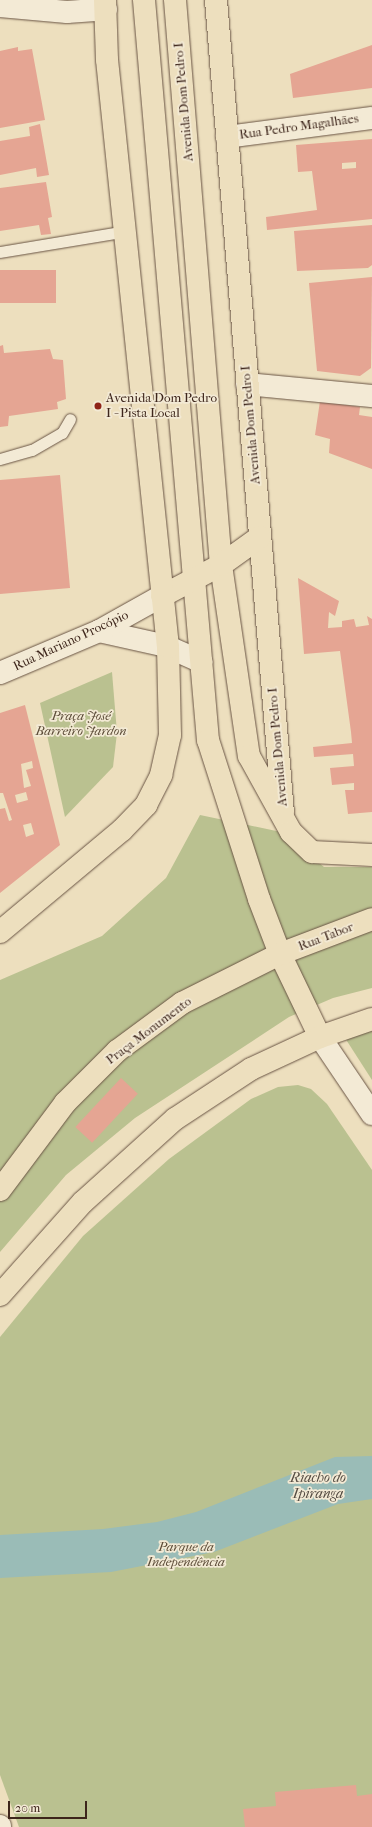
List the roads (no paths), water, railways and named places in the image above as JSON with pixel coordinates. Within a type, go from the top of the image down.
[{"type":"main road","points":[[144,0],[196,578],[208,740],[251,877],[280,954],[320,1037]]},
{"type":"main road","name":"Avenida Dom Pedro I","points":[[175,0],[221,565],[249,756],[283,814]]},
{"type":"main road","name":"Avenida Dom Pedro I","points":[[216,0],[283,814]]},
{"type":"main road","points":[[0,932],[122,830],[153,793],[164,765],[170,735],[168,647],[127,231],[107,60],[105,4]]},
{"type":"main road","points":[[162,596],[221,565],[260,538]]},
{"type":"main road","points":[[283,814],[291,832],[312,852],[372,854]]},
{"type":"main road","name":"Rua Tabor","points":[[280,954],[372,919]]},
{"type":"main road","name":"Praça Monumento","points":[[0,1190],[65,1103],[117,1051],[182,1003],[280,954]]},
{"type":"main road","points":[[0,1295],[83,1202],[175,1119],[251,1069],[320,1037],[372,1019]]},
{"type":"street","points":[[0,6],[67,12],[105,4]]},
{"type":"street","name":"Rua Pedro Magalhães","points":[[227,137],[372,118]]},
{"type":"street","points":[[247,384],[372,396]]},
{"type":"street","name":"Rua Mariano Procópio","points":[[0,673],[99,631],[162,596]]},
{"type":"street","points":[[99,631],[168,647],[202,662]]},
{"type":"street","points":[[320,1037],[372,1114]]},
{"type":"lane","points":[[0,252],[127,231]]},
{"type":"lane","points":[[0,459],[32,450],[62,433],[70,419]]},
{"type":"water","name":"Riacho do Ipiranga","points":[[372,1456],[372,1499],[338,1504],[214,1552],[111,1572],[0,1578],[0,1535],[103,1529],[157,1522],[196,1512],[335,1457]]},
{"type":"place","name":"Avenida Dom Pedro I - Pista Local","points":[[98,406]]},
{"type":"park label","name":"Praça José Barreiro Jardon","points":[[81,724]]},
{"type":"park label","name":"Parque da Independência","points":[[186,1556]]}]
